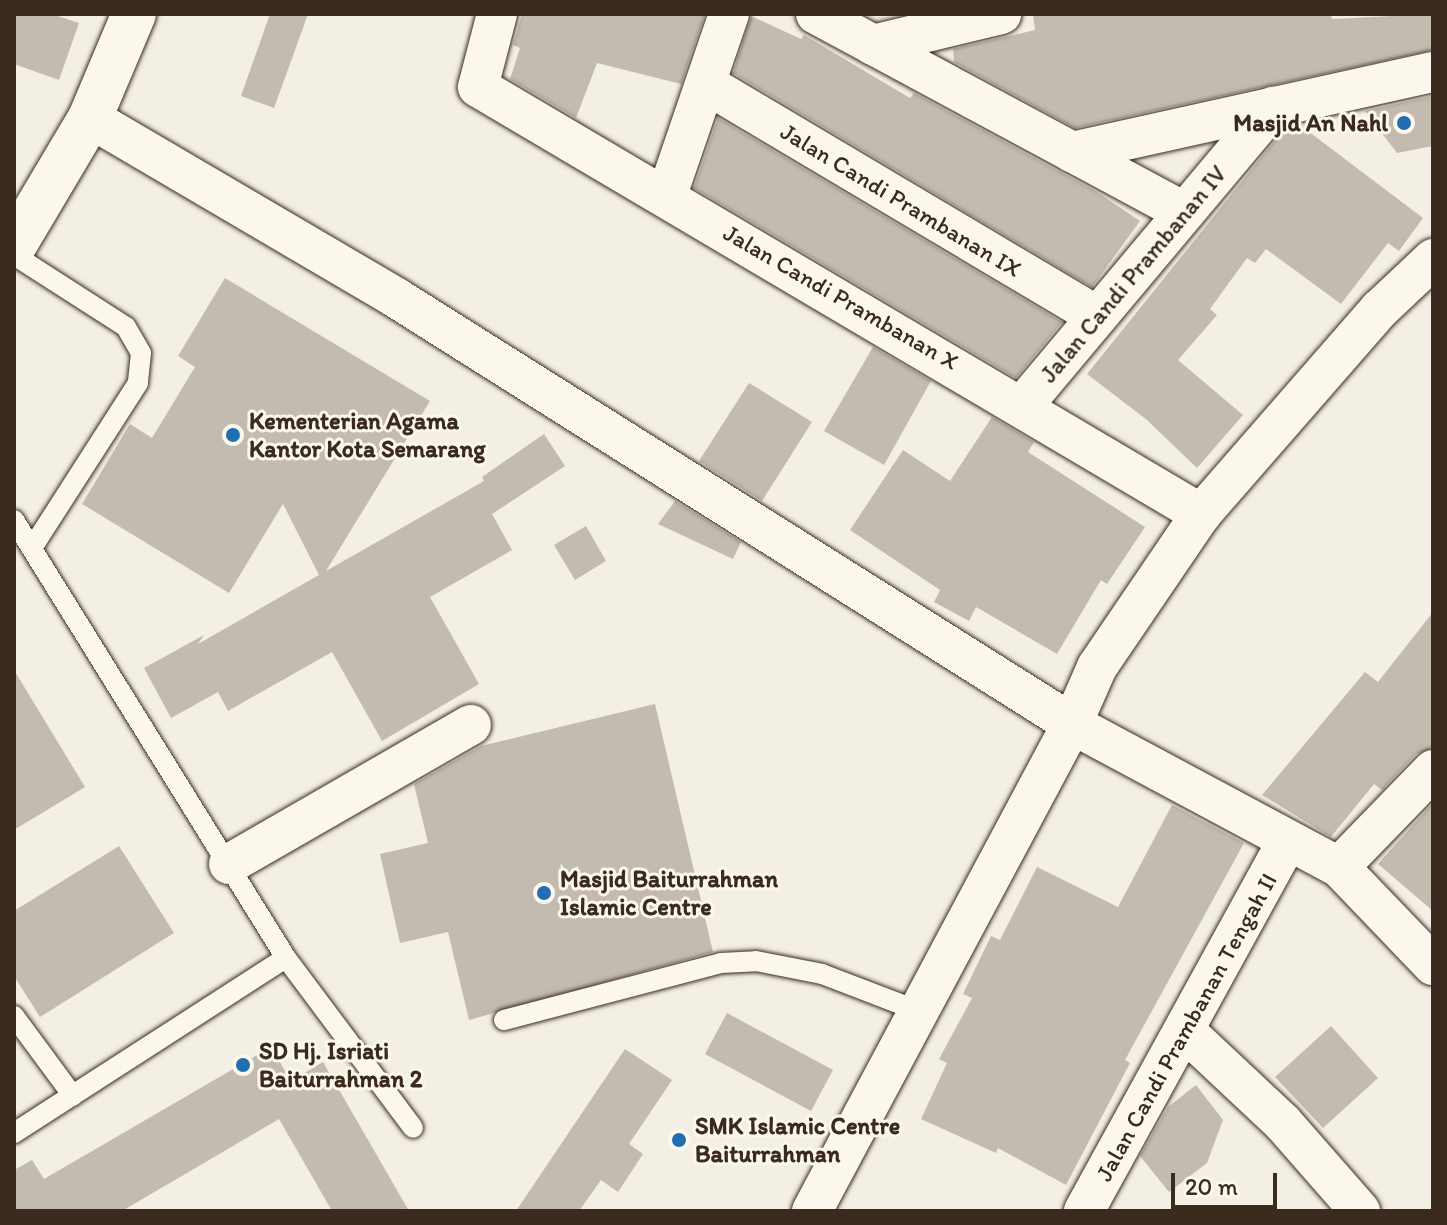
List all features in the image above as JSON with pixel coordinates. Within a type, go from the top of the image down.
[{"type":"main road","points":[[14,246],[90,118],[134,14]]},
{"type":"street","name":"Jalan Candi Prambanan X","points":[[497,14],[478,87],[1024,404],[1201,514]]},
{"type":"street","points":[[667,195],[729,14]]},
{"type":"street","points":[[816,14],[1183,212]]},
{"type":"street","points":[[873,45],[1001,14]]},
{"type":"street","points":[[1072,152],[1433,72]]},
{"type":"street","name":"Jalan Candi Prambanan IX","points":[[706,84],[1097,316]]},
{"type":"street","name":"Jalan Candi Prambanan IV","points":[[1024,404],[1273,107]]},
{"type":"street","points":[[90,118],[398,299],[1072,724],[1287,842],[1339,867],[1433,965]]},
{"type":"street","points":[[812,1211],[916,1010],[1072,724],[1097,667],[1201,514],[1380,309],[1433,259]]},
{"type":"street","points":[[229,864],[471,725]]},
{"type":"street","points":[[1339,867],[1433,770]]},
{"type":"street","name":"Jalan Candi Prambanan Tengah II","points":[[1084,1211],[1287,842]]},
{"type":"street","points":[[1185,1031],[1283,1123],[1360,1211]]},
{"type":"lane","points":[[14,255],[126,327],[141,353],[138,383],[32,548]]},
{"type":"lane","points":[[14,520],[286,958],[413,1128]]},
{"type":"lane","points":[[14,1133],[286,958]]},
{"type":"lane","points":[[504,1020],[721,963],[756,961],[822,974],[916,1010]]},
{"type":"lane","points":[[14,1016],[19,1038],[73,1096]]},
{"type":"building","points":[[14,14],[52,14],[79,23],[59,80],[14,64]]},
{"type":"building","points":[[270,14],[308,14],[274,108],[241,96]]},
{"type":"building","points":[[522,14],[705,14],[681,84],[597,63],[576,118],[510,79],[520,48],[513,45]]},
{"type":"building","points":[[1033,14],[1331,14],[1332,19],[1433,14],[1433,50],[1075,128],[954,62],[953,49],[1035,30]]},
{"type":"building","points":[[751,16],[801,39],[804,35],[910,98],[914,93],[1097,192],[1140,221],[1092,287],[733,73]]},
{"type":"building","name":"Masjid An Nahl","points":[[1433,96],[1433,146],[1397,153],[1365,111]]},
{"type":"building","points":[[718,118],[1062,322],[1016,378],[694,188]]},
{"type":"building","points":[[1300,125],[1423,218],[1399,251],[1388,243],[1341,304],[1266,249],[1255,263],[1247,258],[1210,309],[1217,315],[1178,360],[1243,415],[1197,468],[1147,420],[1087,374],[1285,128]]},
{"type":"building","points":[[225,278],[430,401],[326,571],[484,481],[482,477],[544,434],[565,466],[492,514],[512,550],[430,597],[479,684],[382,741],[332,652],[228,711],[218,692],[171,718],[144,668],[204,635],[198,644],[319,575],[283,504],[229,593],[82,504],[130,424],[152,438],[195,367],[178,356]]},
{"type":"building","points":[[873,347],[931,381],[884,465],[824,431]]},
{"type":"building","points":[[749,383],[812,422],[762,501],[699,461]]},
{"type":"building","points":[[992,417],[1034,442],[1028,452],[1145,527],[1107,584],[1101,580],[1057,654],[976,607],[969,621],[934,602],[940,590],[850,530],[903,450],[950,481]]},
{"type":"building","points":[[675,501],[741,542],[733,559],[658,524]]},
{"type":"building","points":[[586,526],[606,561],[575,580],[554,545]]},
{"type":"building","points":[[1433,612],[1433,748],[1416,754],[1382,790],[1374,784],[1331,837],[1262,795],[1365,672],[1378,682]]},
{"type":"building","points":[[14,670],[85,787],[14,830]]},
{"type":"building","name":"Masjid Baiturrahman Islamic Centre","points":[[655,704],[713,952],[469,1020],[448,932],[400,943],[380,854],[428,843],[414,784],[481,746]]},
{"type":"building","points":[[1433,803],[1433,911],[1378,864]]},
{"type":"building","points":[[1172,805],[1244,843],[1125,1060],[1130,1063],[1066,1185],[998,1148],[996,1153],[921,1119],[947,1063],[939,1059],[972,998],[963,994],[991,936],[1000,940],[1037,867],[1118,907]]},
{"type":"building","points":[[119,846],[174,933],[40,1017],[14,976],[14,911]]},
{"type":"building","points":[[727,1013],[833,1070],[811,1111],[705,1054]]},
{"type":"building","points":[[1331,1026],[1378,1078],[1323,1128],[1275,1077]]},
{"type":"building","points":[[271,1047],[291,1081],[323,1062],[409,1211],[332,1211],[279,1119],[122,1211],[14,1211],[14,1170],[32,1160],[44,1179]]},
{"type":"building","points":[[625,1049],[672,1080],[629,1144],[643,1154],[618,1192],[601,1180],[579,1211],[516,1211]]},
{"type":"building","points":[[1196,1085],[1223,1120],[1207,1163],[1169,1192],[1140,1156],[1168,1107]]},
{"type":"place","name":"Masjid An Nahl","points":[[1404,123]]},
{"type":"place","name":"Kementerian Agama Kantor Kota Semarang","points":[[233,435]]},
{"type":"place","name":"Masjid Baiturrahman Islamic Centre","points":[[544,893]]},
{"type":"place","name":"SD Hj. Isriati Baiturrahman 2","points":[[243,1065]]},
{"type":"place","name":"SMK Islamic Centre Baiturrahman","points":[[679,1140]]}]
